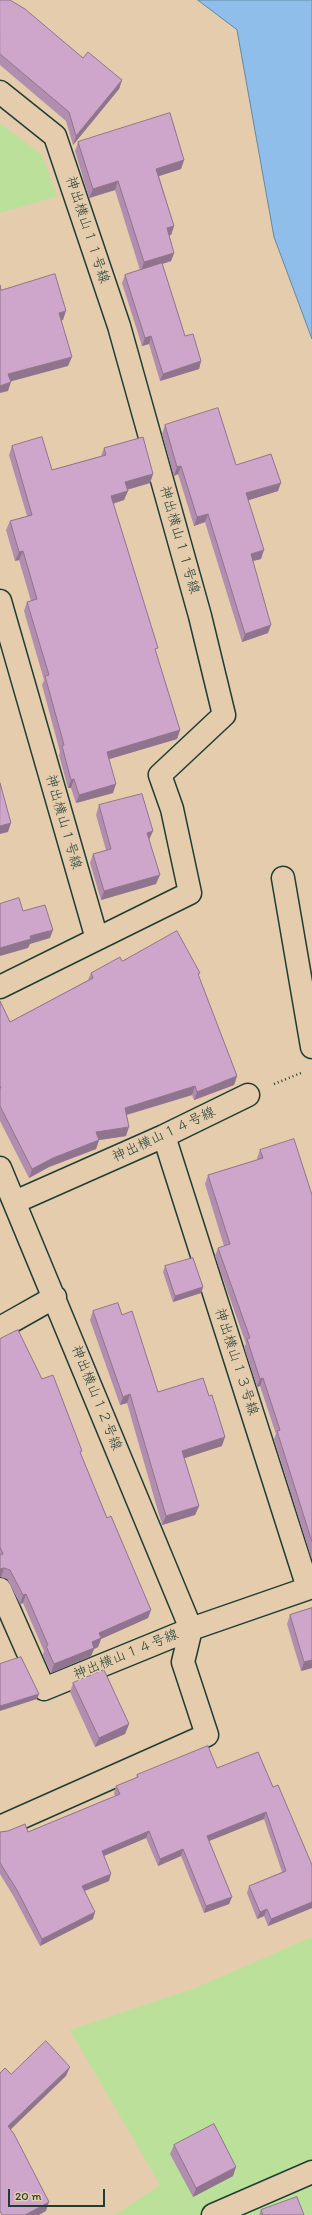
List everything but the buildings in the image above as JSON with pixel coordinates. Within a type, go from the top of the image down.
[{"type":"street","name":"神出横山１１号線","points":[[0,92],[55,136],[119,326],[200,616],[224,715],[160,775],[172,809],[190,893],[97,939]]},
{"type":"street","name":"神出横山１号線","points":[[1,610],[97,939]]},
{"type":"street","points":[[283,878],[312,1047]]},
{"type":"street","points":[[0,987],[97,939]]},
{"type":"street","name":"神出横山１４号線","points":[[15,1202],[164,1136],[248,1095]]},
{"type":"street","name":"神出横山１３号線","points":[[164,1136],[310,1588]]},
{"type":"street","name":"神出横山１２号線","points":[[0,1168],[55,1297],[191,1629]]},
{"type":"street","points":[[0,1328],[55,1297]]},
{"type":"street","name":"神出横山１４号線","points":[[0,1589],[44,1689],[191,1629],[310,1588]]},
{"type":"street","points":[[0,1827],[207,1735],[183,1662],[191,1629]]},
{"type":"street","points":[[213,2215],[312,2172]]},
{"type":"path","points":[[248,1095],[305,1071]]},
{"type":"green space","points":[[0,123],[42,155],[57,196],[0,213]]},
{"type":"green space","points":[[312,1937],[312,2215],[115,2215],[160,2185],[70,2030],[198,1987]]},
{"type":"water","points":[[198,0],[312,0],[312,339],[274,237],[237,30]]}]
